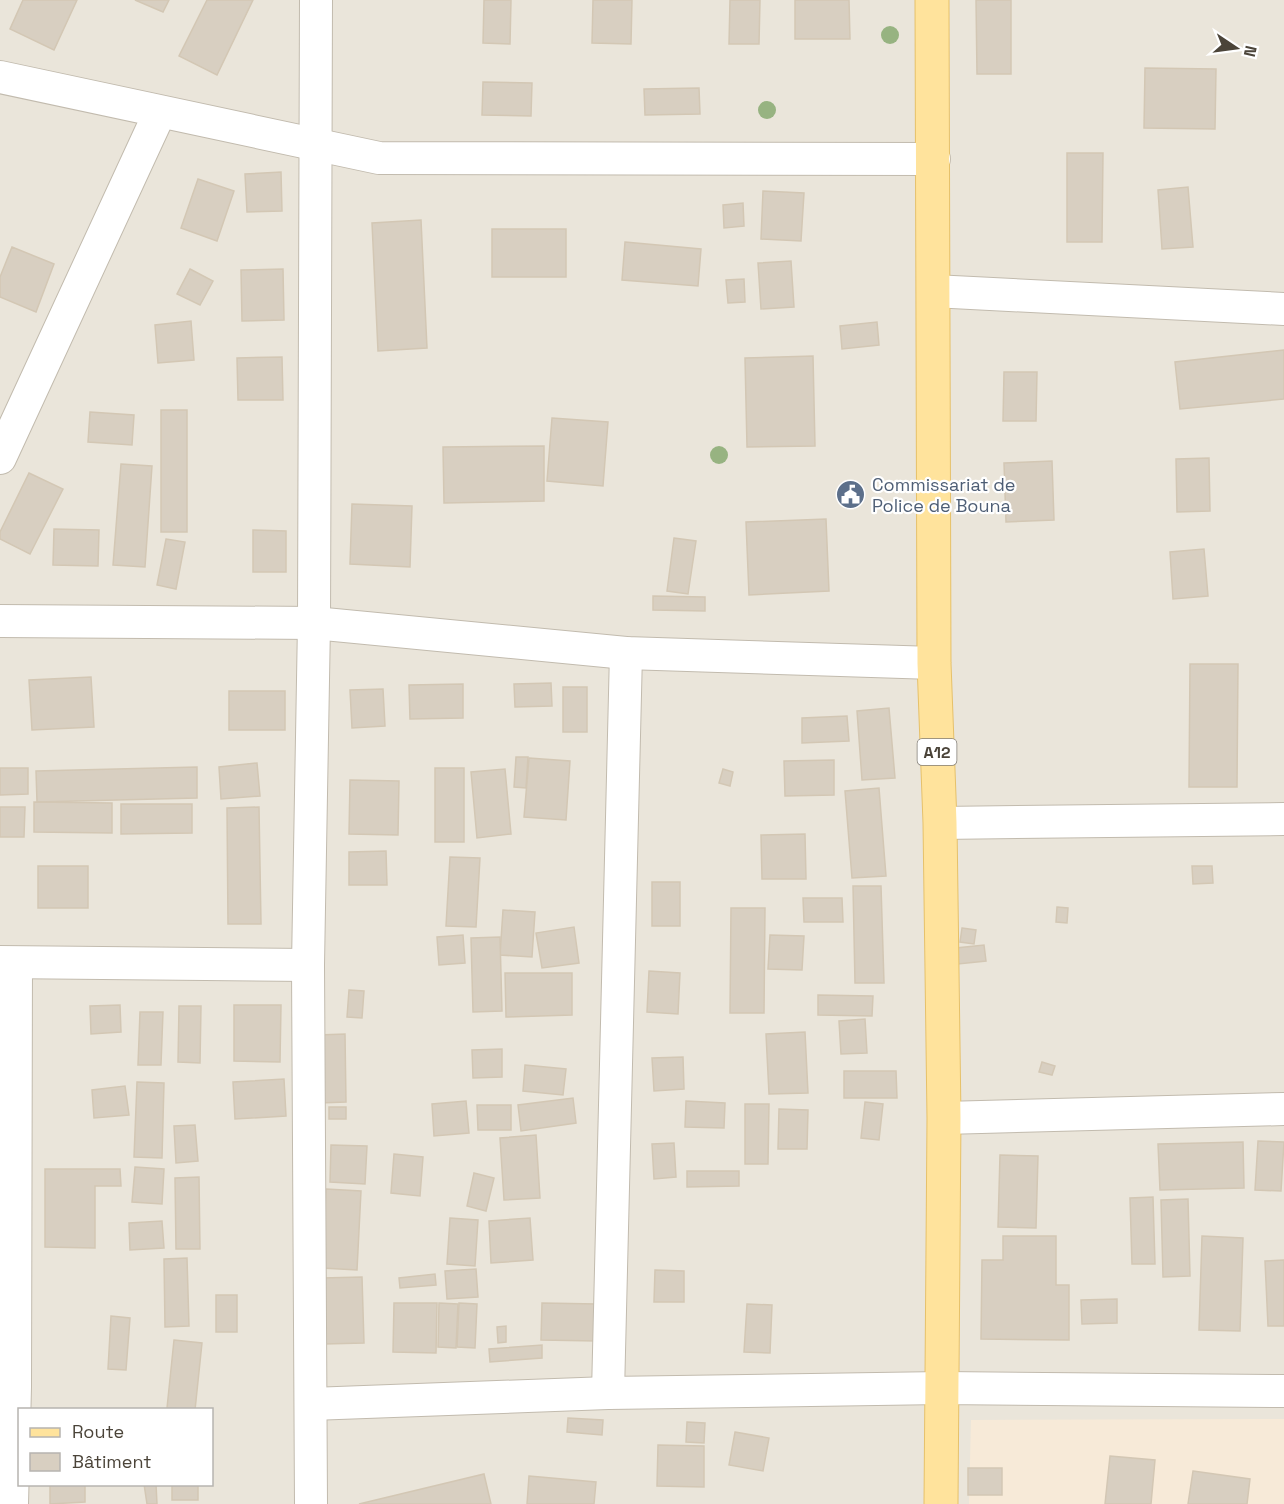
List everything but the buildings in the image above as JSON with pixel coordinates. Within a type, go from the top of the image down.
[{"type":"main road","name":"A12","points":[[932,0],[934,663],[940,823],[944,1118],[941,1504]]},
{"type":"street","points":[[311,1504],[308,965],[314,623],[316,0]]},
{"type":"street","points":[[0,77],[379,158],[934,159]]},
{"type":"street","points":[[0,458],[160,112]]},
{"type":"street","points":[[933,291],[1284,309]]},
{"type":"street","points":[[0,621],[314,623],[626,653],[934,663]]},
{"type":"street","points":[[608,1393],[626,653]]},
{"type":"street","points":[[940,823],[1284,819]]},
{"type":"street","points":[[12,1504],[8,1387],[8,962],[308,965]]},
{"type":"street","points":[[944,1118],[1284,1109]]},
{"type":"street","points":[[311,1404],[608,1393],[942,1388],[1284,1391]]},
{"type":"shaded area","points":[[0,0],[1284,0],[1284,1504],[0,1504]]},
{"type":"shaded area","points":[[1284,1419],[1284,1504],[969,1504],[971,1420]]},
{"type":"place","name":"Commissariat de Police de Bouna","points":[[851,494]]}]
